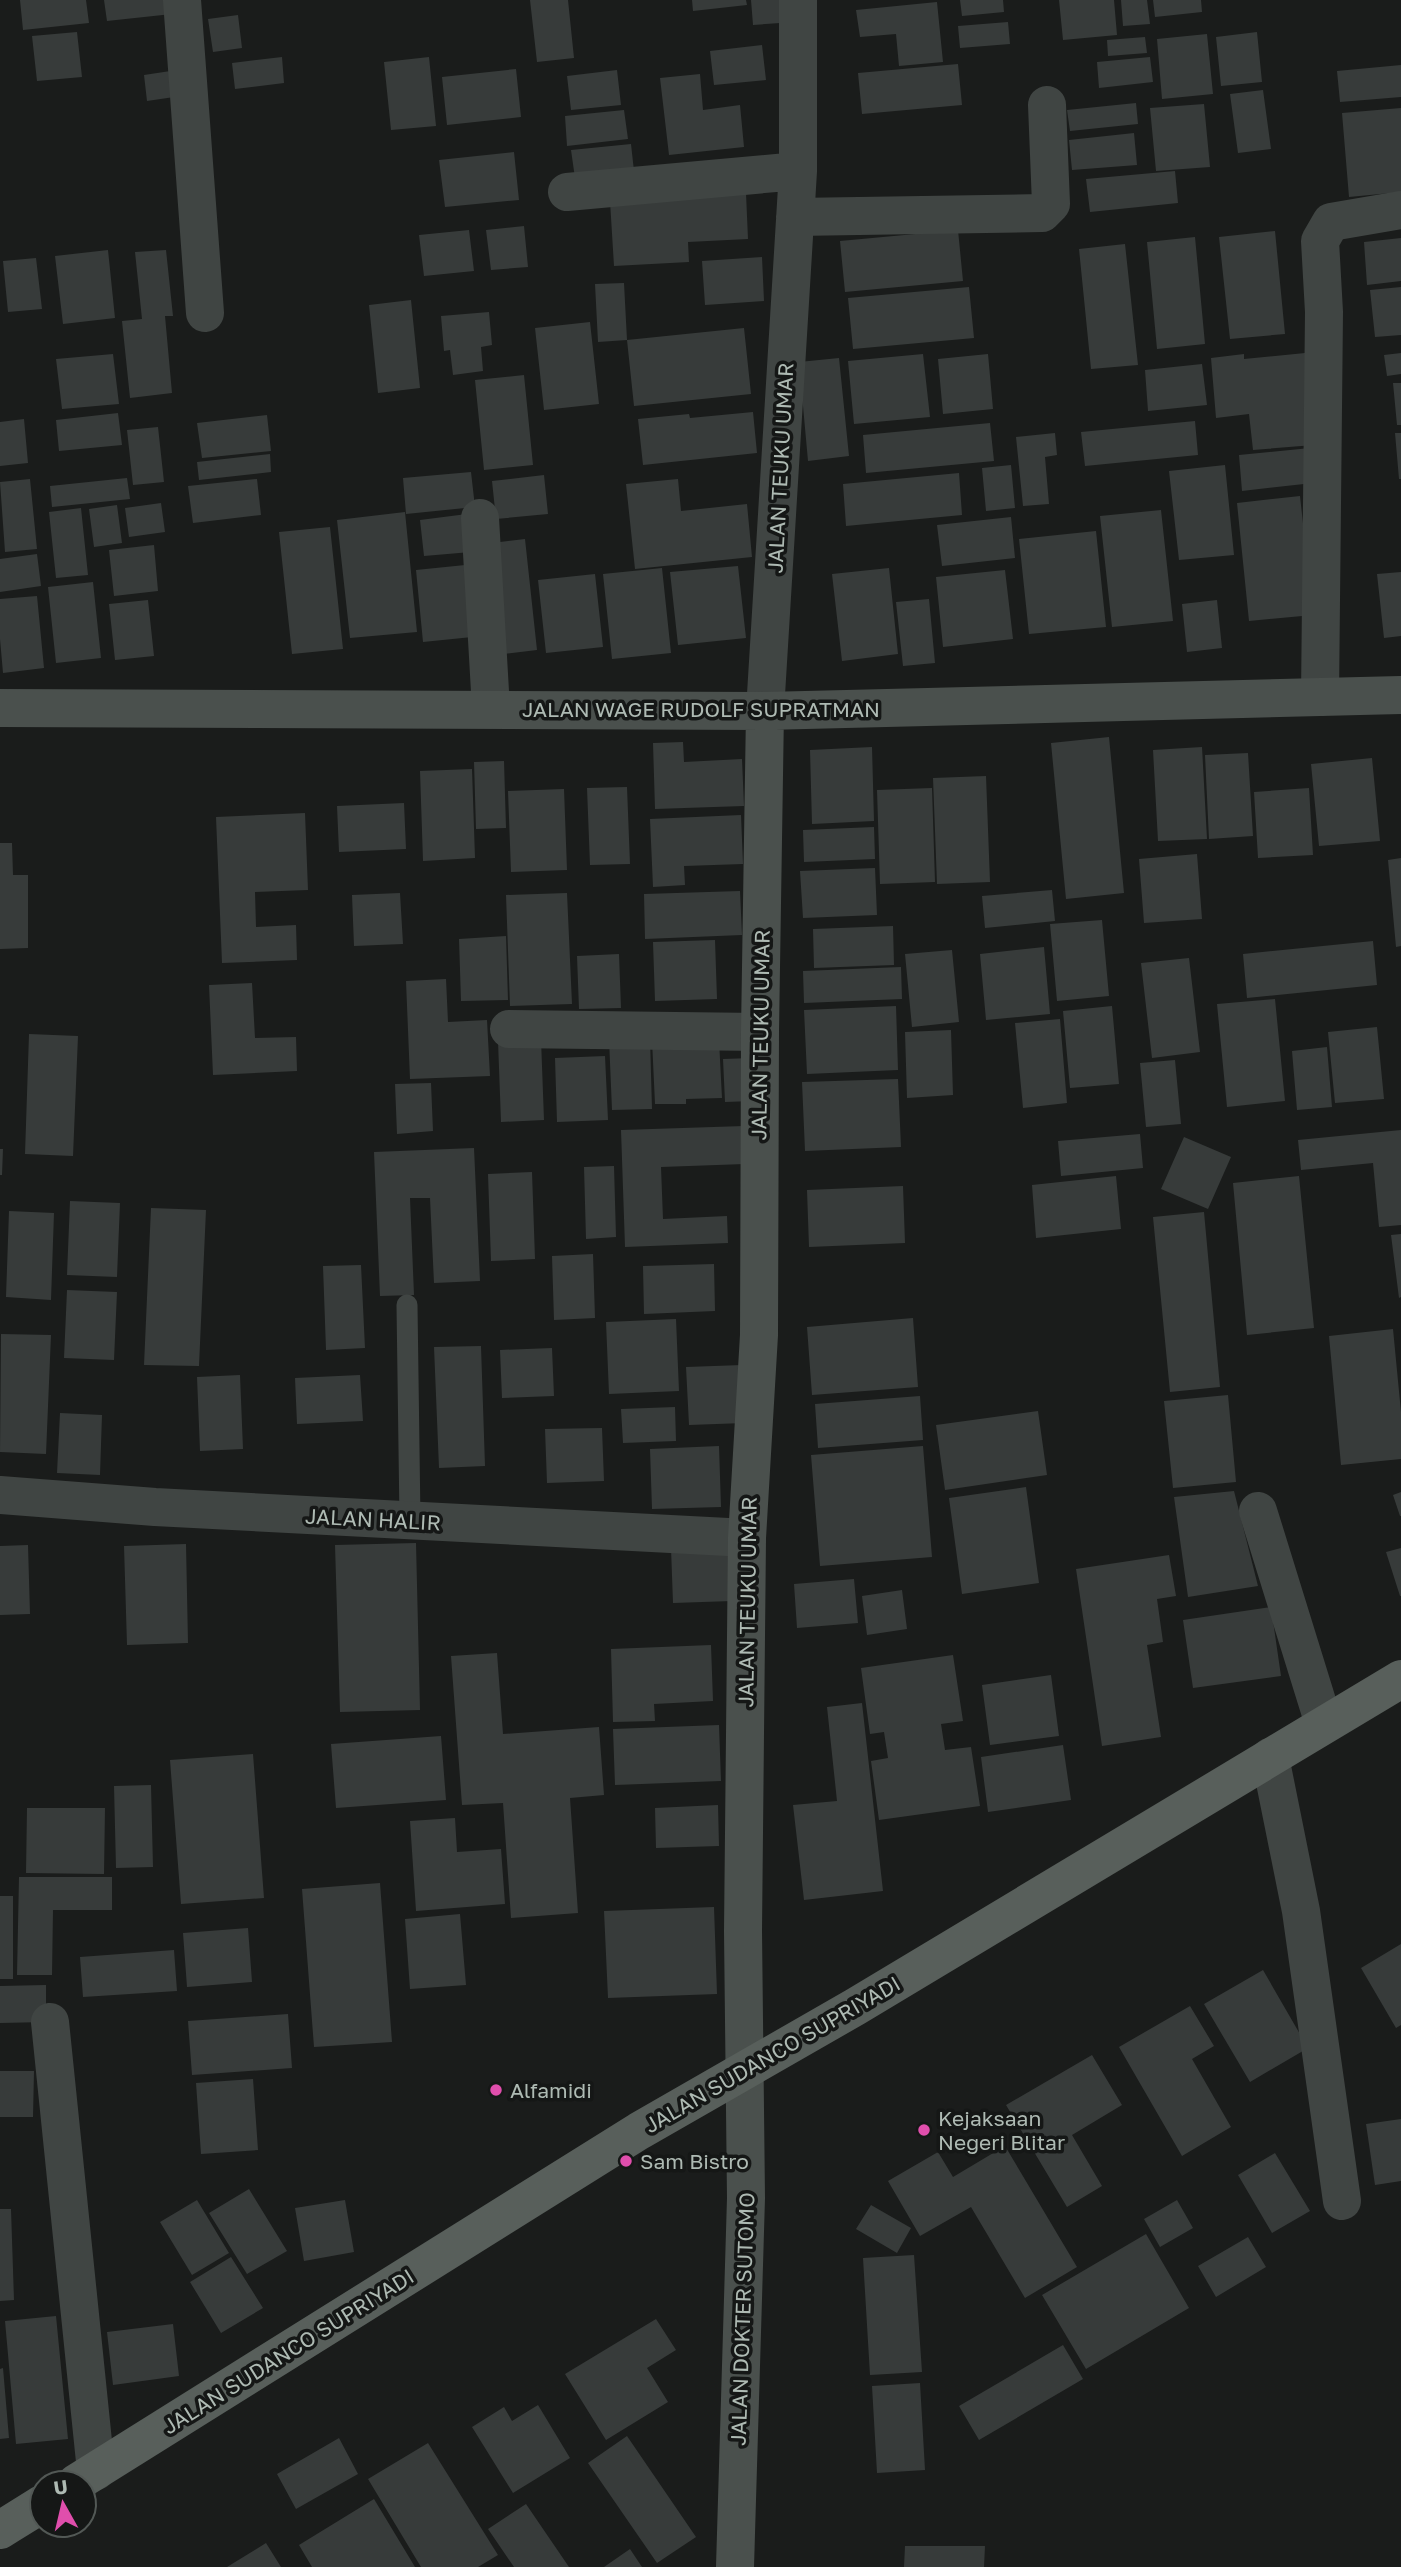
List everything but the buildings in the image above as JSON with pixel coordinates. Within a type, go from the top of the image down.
[{"type":"main road","name":"JALAN SUDANCO SUPRIYADI","points":[[98,2469],[639,2131],[746,2070],[1401,1679]]},
{"type":"main road","points":[[0,2529],[28,2512]]},
{"type":"street","points":[[182,0],[205,313]]},
{"type":"street","name":"JALAN TEUKU UMAR","points":[[746,2070],[743,1931],[747,1538],[759,1335],[765,711],[798,172],[798,0]]},
{"type":"street","points":[[795,217],[1042,213],[1051,204],[1047,105]]},
{"type":"street","points":[[567,192],[798,172]]},
{"type":"street","points":[[1321,696],[1324,312],[1320,241],[1331,222],[1401,210]]},
{"type":"street","points":[[481,518],[491,709]]},
{"type":"street","name":"JALAN WAGE RUDOLF SUPRATMAN","points":[[0,708],[765,711],[1401,695]]},
{"type":"street","points":[[509,1029],[760,1032]]},
{"type":"street","name":"JALAN HALIR","points":[[0,1495],[155,1507],[747,1538]]},
{"type":"street","points":[[1258,1511],[1324,1724]]},
{"type":"street","points":[[1270,1757],[1301,1911],[1342,2202]]},
{"type":"street","points":[[50,2022],[85,2469]]},
{"type":"street","name":"JALAN DOKTER SUTOMO","points":[[735,2567],[746,2198],[746,2070]]},
{"type":"lane","points":[[407,1305],[410,1521]]},
{"type":"place","name":"Alfamidi","points":[[496,2090]]},
{"type":"place","name":"Kejaksaan Negeri Blitar","points":[[924,2130]]},
{"type":"place","name":"Sam Bistro","points":[[626,2161]]}]
